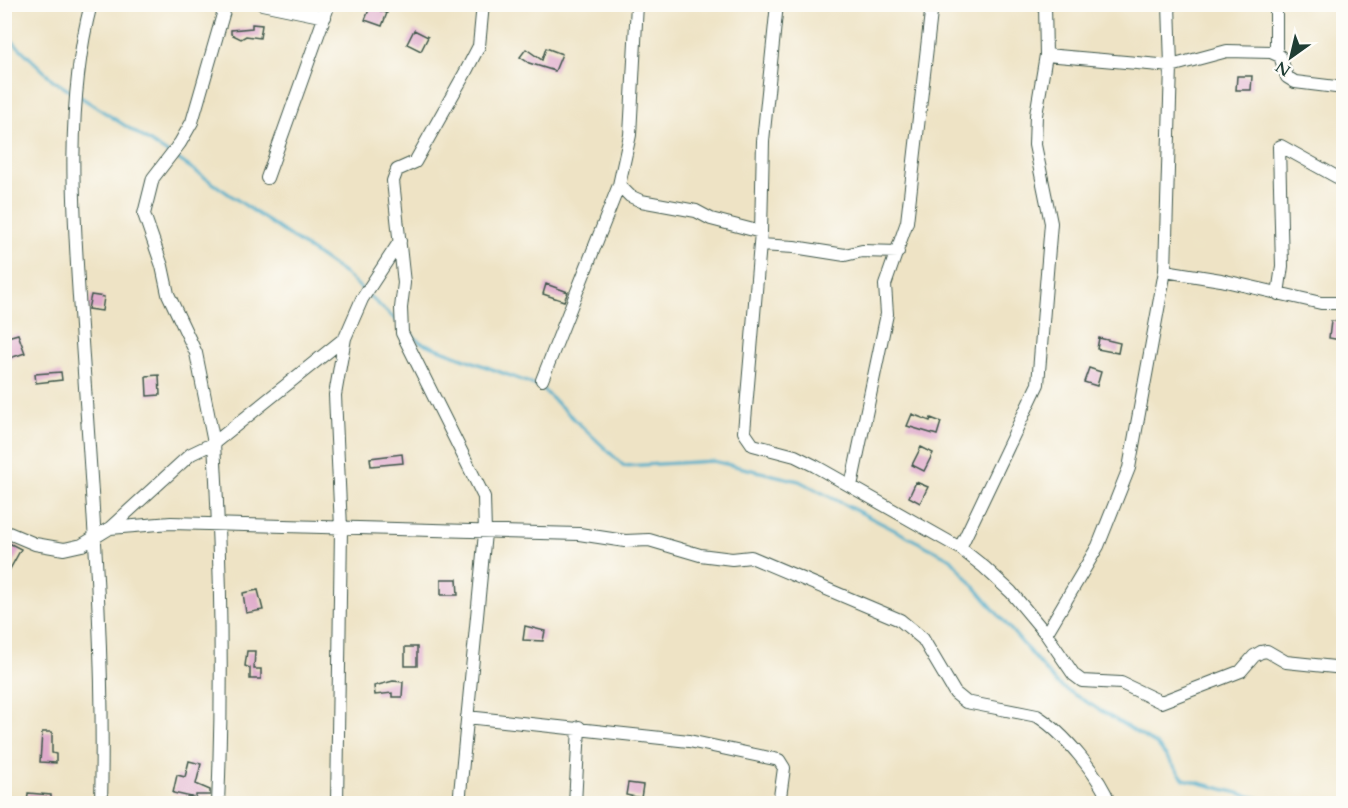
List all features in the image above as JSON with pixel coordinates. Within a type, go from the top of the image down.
[{"type":"street","points":[[92,4],[84,34],[76,110],[75,232],[104,710],[101,804]]},
{"type":"street","points":[[218,804],[221,726],[219,525],[214,443],[196,353],[168,294],[162,266],[144,214],[153,178],[180,143],[192,122],[226,4]]},
{"type":"street","points":[[262,4],[325,17]]},
{"type":"street","points":[[267,178],[329,4]]},
{"type":"street","points":[[459,804],[485,533],[484,497],[402,333],[401,308],[404,283],[393,181],[397,170],[415,162],[479,46],[483,4]]},
{"type":"street","points":[[542,380],[619,185],[630,135],[637,4]]},
{"type":"street","points":[[777,4],[763,141],[761,232],[744,432],[753,445],[795,456],[960,548],[1011,592],[1046,634],[1074,675],[1082,681],[1121,683],[1161,702],[1241,671],[1254,656],[1261,652],[1267,651],[1286,662],[1344,668]]},
{"type":"street","points":[[851,486],[887,314],[885,285],[907,222],[932,4]]},
{"type":"street","points":[[960,548],[1038,384],[1051,223],[1035,145],[1036,115],[1046,55],[1045,4]]},
{"type":"street","points":[[1046,634],[1098,546],[1129,468],[1165,271],[1171,66],[1169,4]]},
{"type":"street","points":[[1276,4],[1276,53]]},
{"type":"street","points":[[1046,55],[1171,66],[1227,51],[1276,53],[1280,56],[1290,80],[1344,88]]},
{"type":"street","points":[[1278,294],[1282,242],[1279,147],[1281,146],[1344,181]]},
{"type":"street","points":[[619,185],[630,196],[641,201],[669,204],[696,211],[723,223],[761,232]]},
{"type":"street","points":[[337,804],[341,528],[335,395],[345,338],[362,299],[400,241]]},
{"type":"street","points":[[760,245],[794,247],[845,255],[862,251],[898,252]]},
{"type":"street","points":[[1165,271],[1221,280],[1321,303],[1344,303]]},
{"type":"street","points":[[4,531],[35,544],[64,549],[82,545],[110,528],[191,454],[214,443],[345,338]]},
{"type":"street","points":[[110,528],[171,523],[579,534],[625,541],[649,540],[700,555],[732,559],[751,557],[900,620],[923,639],[955,693],[966,702],[1037,716],[1044,720],[1072,746],[1082,762],[1096,775],[1110,804]]},
{"type":"street","points":[[467,717],[579,727],[688,741],[779,760],[784,768],[779,804]]},
{"type":"street","points":[[575,804],[579,727]]},
{"type":"building","points":[[370,7],[387,13],[382,26],[365,20]]},
{"type":"building","points":[[252,24],[262,25],[260,38],[246,36],[241,39],[231,34],[231,30],[252,28]]},
{"type":"building","points":[[414,30],[428,37],[421,51],[407,44]]},
{"type":"building","points":[[546,48],[562,54],[555,71],[529,63],[520,57],[526,49],[542,60]]},
{"type":"building","points":[[1237,76],[1252,76],[1251,90],[1236,90]]},
{"type":"building","points":[[546,284],[568,292],[564,301],[543,294]]},
{"type":"building","points":[[91,295],[104,297],[102,311],[88,309]]},
{"type":"building","points":[[1331,321],[1342,322],[1341,340],[1329,338]]},
{"type":"building","points":[[18,334],[25,353],[7,359],[4,338]]},
{"type":"building","points":[[1099,338],[1120,343],[1118,353],[1097,349]]},
{"type":"building","points":[[1089,368],[1101,372],[1097,386],[1084,382]]},
{"type":"building","points":[[61,372],[62,380],[36,383],[35,374]]},
{"type":"building","points":[[159,375],[160,395],[147,396],[146,376]]},
{"type":"building","points":[[912,414],[930,421],[931,418],[941,422],[937,435],[907,426]]},
{"type":"building","points":[[921,447],[933,453],[924,471],[912,465]]},
{"type":"building","points":[[402,454],[403,463],[371,466],[370,458]]},
{"type":"building","points":[[916,482],[928,487],[920,503],[909,497]]},
{"type":"building","points":[[9,543],[21,549],[4,580],[4,552]]},
{"type":"building","points":[[441,579],[457,579],[458,595],[441,595]]},
{"type":"building","points":[[258,590],[263,610],[246,613],[243,593]]},
{"type":"building","points":[[525,626],[545,631],[543,641],[523,640]]},
{"type":"building","points":[[405,647],[417,647],[417,666],[405,666]]},
{"type":"building","points":[[247,651],[255,651],[254,669],[261,669],[261,679],[250,679],[250,668],[245,666]]},
{"type":"building","points":[[393,681],[403,682],[402,697],[392,697],[392,693],[375,695],[374,686]]},
{"type":"building","points":[[42,732],[52,732],[52,753],[56,754],[56,763],[40,762]]},
{"type":"building","points":[[189,761],[201,764],[196,784],[210,790],[210,795],[196,795],[196,798],[173,793],[177,775],[185,777]]},
{"type":"building","points":[[628,783],[643,785],[641,798],[626,795]]},
{"type":"building","points":[[28,793],[51,795],[51,804],[27,804]]},
{"type":"waterway","points":[[4,33],[54,81],[73,93]]},
{"type":"waterway","points":[[79,96],[169,154]]},
{"type":"waterway","points":[[175,157],[345,274],[363,290]]},
{"type":"waterway","points":[[368,295],[398,322]]},
{"type":"waterway","points":[[405,329],[420,342],[540,387],[624,466],[713,461],[799,481],[951,559],[1057,684],[1157,745],[1184,779],[1261,799],[1266,804]]}]
